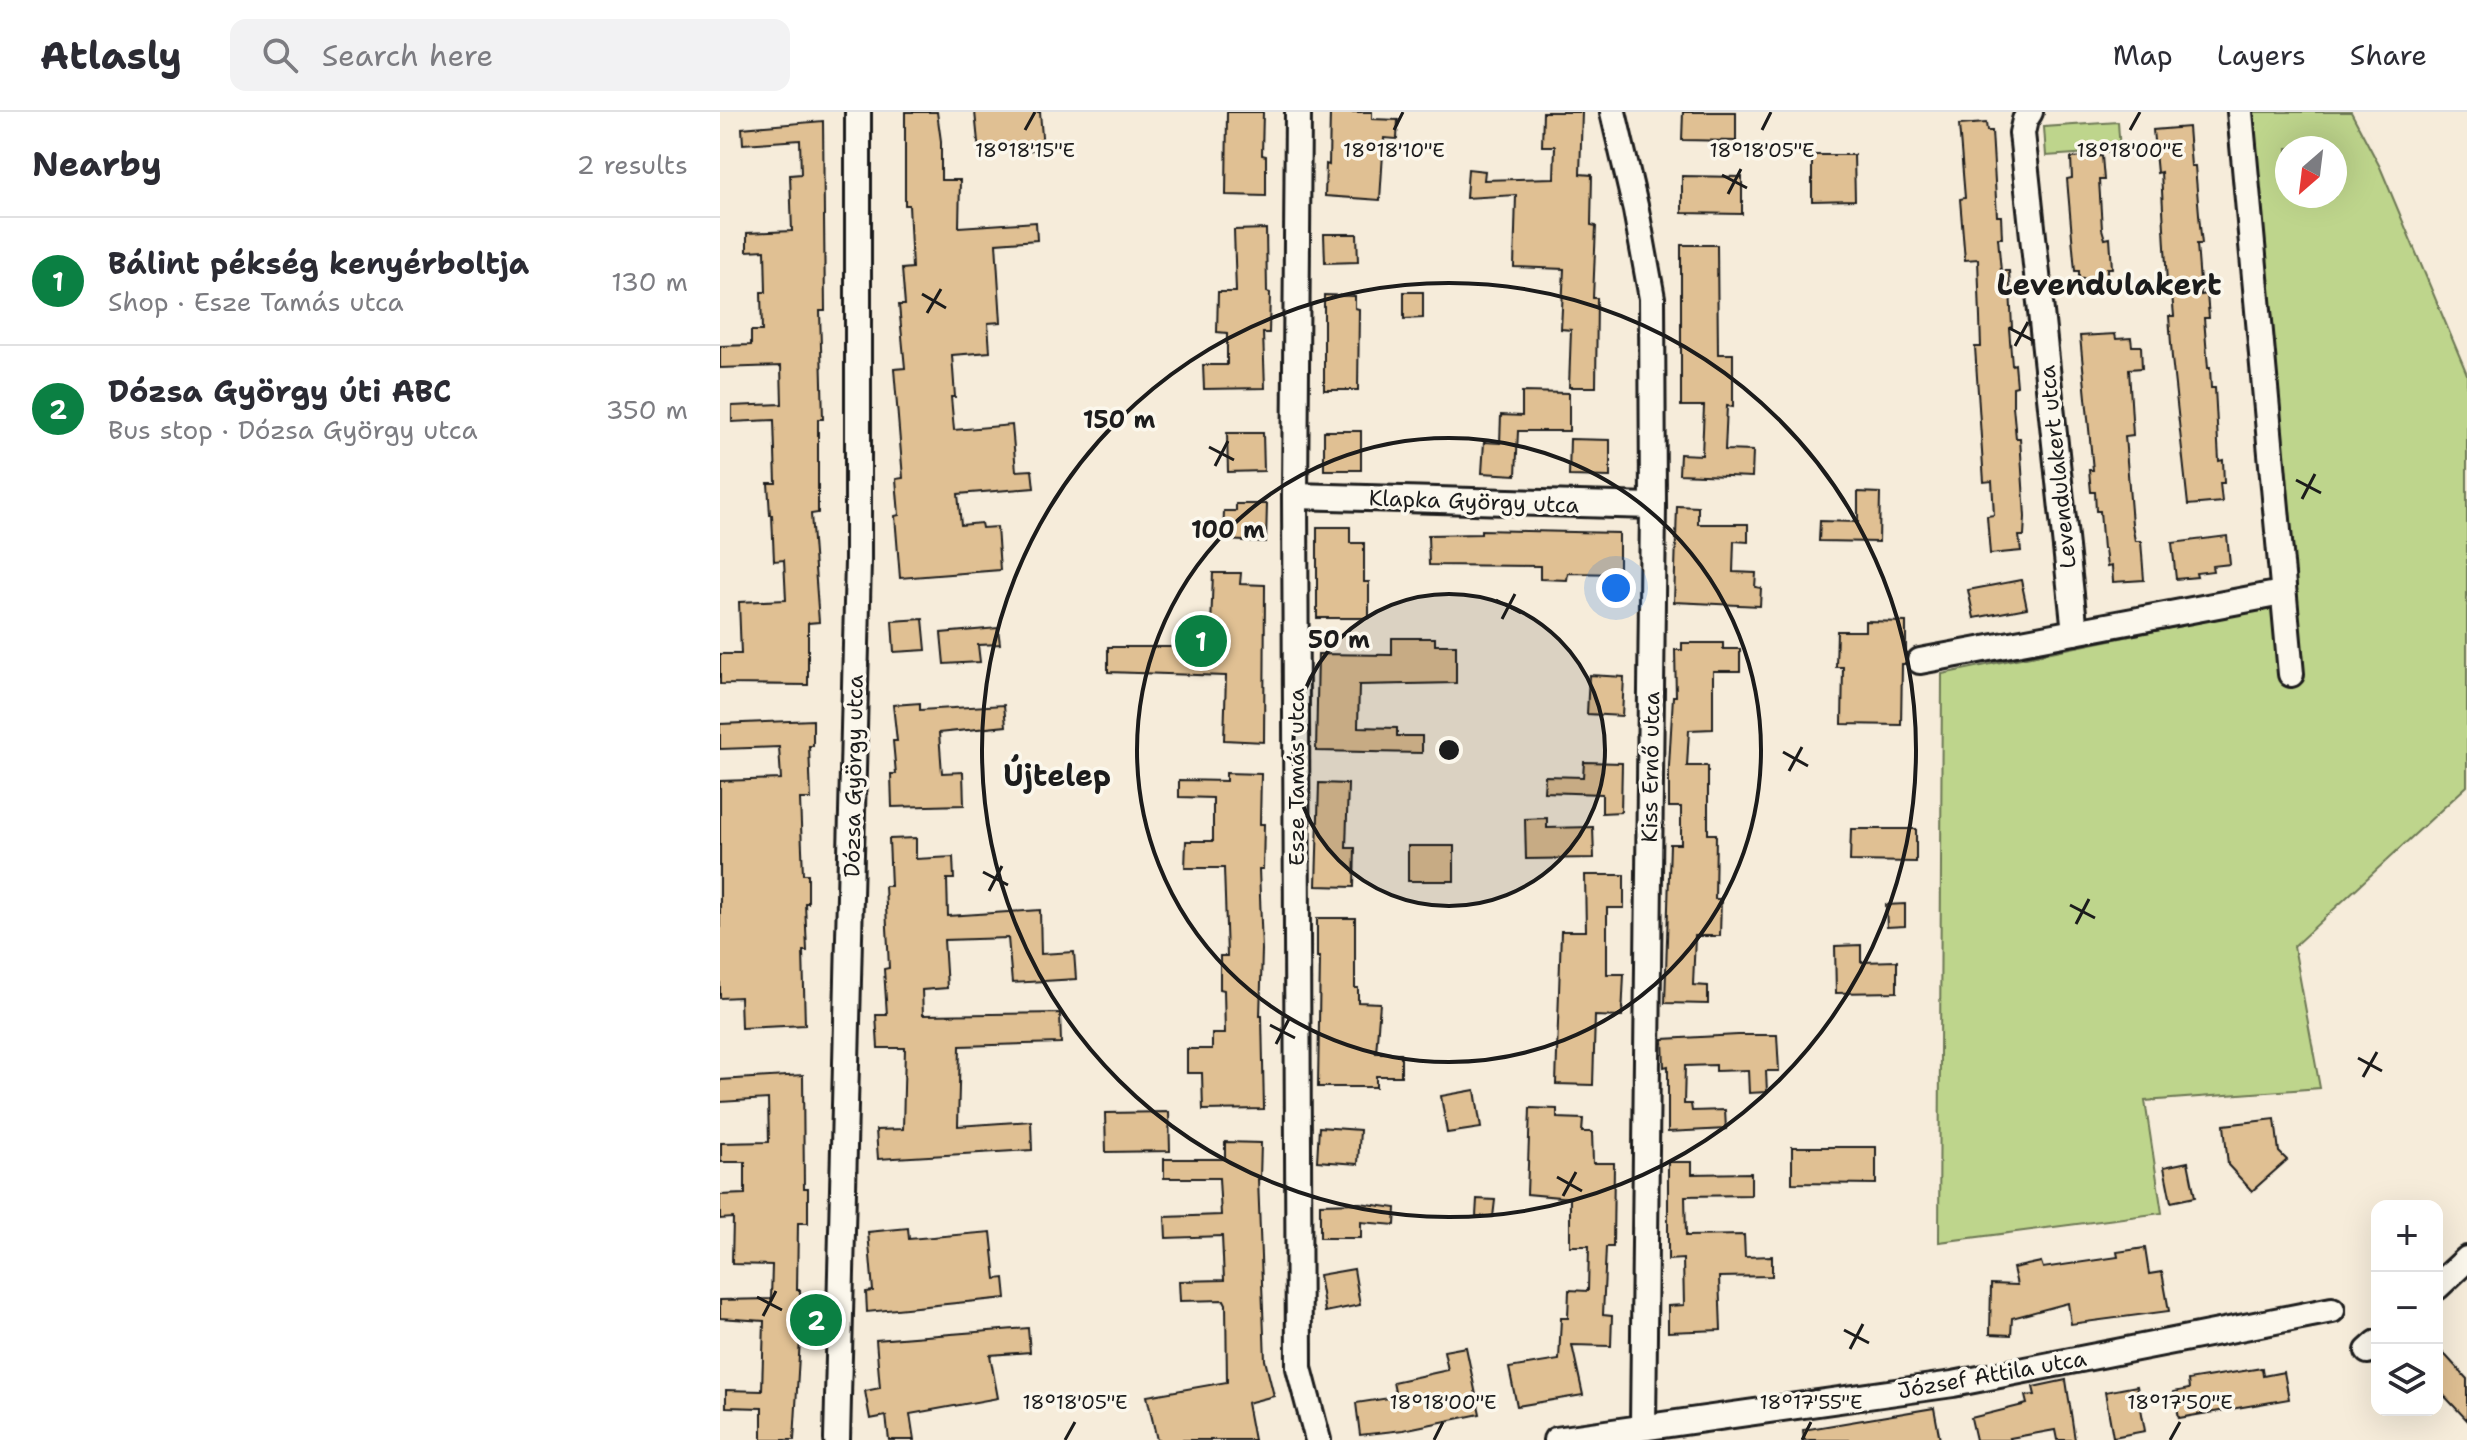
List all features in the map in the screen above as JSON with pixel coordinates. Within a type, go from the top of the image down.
[{"type":"street","name":"Dózsa György utca","points":[[837,1440],[857,577],[858,112]]},
{"type":"street","name":"Esze Tamás utca","points":[[1298,112],[1295,496],[1299,1368],[1318,1440]]},
{"type":"street","name":"Kiss Ernő utca","points":[[1613,112],[1652,298],[1653,506],[1643,1427]]},
{"type":"street","name":"Levendulakert utca","points":[[2030,112],[2022,133],[2075,632]]},
{"type":"street","points":[[2240,112],[2291,674]]},
{"type":"street","name":"Klapka György utca","points":[[1295,496],[1653,506]]},
{"type":"street","points":[[1920,661],[2282,593]]},
{"type":"street","points":[[2443,1281],[2467,1259]]},
{"type":"street","name":"József Attila utca","points":[[1556,1440],[1953,1384],[2332,1310]]},
{"type":"green space","points":[[2253,112],[2351,112],[2380,167],[2467,374],[2467,786],[2294,946],[2320,1088],[2145,1101],[2162,1213],[1939,1242],[1942,674],[2298,602]]},
{"type":"green space","points":[[2118,122],[2120,151],[2046,156],[2044,127]]},
{"type":"building","points":[[905,112],[937,112],[941,180],[960,180],[959,227],[1036,222],[1037,240],[996,243],[1001,322],[988,323],[990,352],[952,355],[954,430],[1012,425],[1016,471],[1032,470],[1034,488],[958,494],[961,525],[981,523],[982,528],[997,527],[1000,570],[900,578],[895,516],[899,515],[896,479],[903,478],[894,369],[905,368],[899,305],[905,305],[902,269],[912,268],[909,205],[905,205]]},
{"type":"building","points":[[975,112],[1040,112],[1043,149],[979,152]]},
{"type":"building","points":[[1227,112],[1263,112],[1262,155],[1266,156],[1266,196],[1226,195]]},
{"type":"building","points":[[1330,112],[1372,112],[1372,119],[1398,120],[1397,139],[1384,138],[1380,200],[1325,196]]},
{"type":"building","points":[[1543,112],[1582,112],[1580,174],[1592,175],[1591,225],[1596,226],[1593,298],[1597,298],[1596,387],[1569,387],[1571,330],[1561,329],[1564,269],[1514,267],[1516,195],[1466,198],[1468,169],[1485,171],[1484,180],[1554,178],[1555,146],[1542,146]]},
{"type":"building","points":[[1683,112],[1736,112],[1736,141],[1682,140]]},
{"type":"building","points":[[823,121],[825,311],[820,311],[823,419],[818,419],[818,513],[811,514],[819,622],[808,623],[808,685],[720,684],[720,654],[741,654],[739,602],[786,600],[784,560],[774,561],[770,515],[768,483],[776,483],[774,420],[732,422],[732,406],[782,404],[781,366],[720,368],[720,346],[751,345],[751,331],[762,331],[761,292],[766,292],[765,250],[747,251],[747,233],[792,231],[790,175],[801,174],[800,140],[743,144],[742,128]]},
{"type":"building","points":[[1986,123],[1987,131],[1992,131],[1997,216],[2001,216],[2002,238],[1998,238],[2001,271],[2009,271],[2012,327],[2009,328],[2017,386],[2013,387],[2013,406],[2016,438],[2020,438],[2025,517],[2024,536],[2019,536],[2021,551],[1990,554],[1987,516],[1994,515],[1992,481],[1984,482],[1975,347],[1981,347],[1978,259],[1965,260],[1960,199],[1965,198],[1959,125]]},
{"type":"building","points":[[2188,127],[2202,244],[2197,244],[2201,295],[2207,294],[2209,318],[2204,318],[2208,368],[2211,388],[2215,388],[2219,461],[2223,460],[2224,483],[2220,483],[2222,502],[2188,505],[2172,358],[2169,316],[2174,316],[2171,283],[2167,284],[2161,172],[2157,173],[2153,130]]},
{"type":"building","points":[[1812,155],[1854,155],[1855,200],[1812,201]]},
{"type":"building","points":[[2102,156],[2104,180],[2099,180],[2102,229],[2105,239],[2110,238],[2112,268],[2107,268],[2107,278],[2079,279],[2079,271],[2075,271],[2067,179],[2072,178],[2071,158]]},
{"type":"building","points":[[1682,176],[1742,177],[1742,214],[1682,213]]},
{"type":"building","points":[[1266,229],[1267,292],[1270,293],[1269,333],[1263,333],[1265,388],[1204,389],[1203,365],[1227,365],[1227,333],[1217,332],[1218,292],[1236,292],[1234,230]]},
{"type":"building","points":[[1324,234],[1357,234],[1358,262],[1325,263]]},
{"type":"building","points":[[1681,245],[1717,245],[1718,354],[1733,354],[1733,407],[1727,406],[1725,450],[1753,451],[1752,477],[1679,474],[1680,454],[1702,455],[1704,406],[1681,406]]},
{"type":"building","points":[[1404,292],[1423,292],[1423,318],[1404,319]]},
{"type":"building","points":[[1324,295],[1355,296],[1355,308],[1359,309],[1358,390],[1324,390]]},
{"type":"building","points":[[2115,334],[2116,339],[2131,338],[2132,346],[2141,346],[2142,368],[2129,369],[2133,435],[2125,436],[2132,524],[2135,541],[2141,541],[2144,580],[2113,582],[2112,566],[2107,567],[2103,549],[2100,511],[2096,511],[2095,492],[2091,492],[2089,470],[2093,470],[2080,336]]},
{"type":"building","points":[[1522,392],[1569,393],[1569,431],[1518,431],[1516,475],[1482,473],[1484,442],[1500,443],[1501,415],[1522,416]]},
{"type":"building","points":[[1324,431],[1361,431],[1361,470],[1324,470]]},
{"type":"building","points":[[1227,433],[1263,433],[1264,471],[1228,472]]},
{"type":"building","points":[[1570,439],[1610,440],[1610,477],[1569,476]]},
{"type":"building","points":[[1858,492],[1880,493],[1879,542],[1819,541],[1820,521],[1858,522]]},
{"type":"building","points":[[1236,504],[1267,504],[1266,542],[1223,540],[1224,511],[1236,511]]},
{"type":"building","points":[[1677,506],[1698,507],[1698,524],[1748,524],[1748,542],[1734,541],[1733,572],[1756,573],[1755,587],[1761,588],[1760,606],[1674,602]]},
{"type":"building","points":[[1317,527],[1350,527],[1350,543],[1364,543],[1364,582],[1369,582],[1369,618],[1317,618]]},
{"type":"building","points":[[1481,530],[1619,533],[1619,574],[1568,573],[1567,580],[1540,579],[1540,566],[1429,565],[1428,535],[1481,534]]},
{"type":"building","points":[[2227,536],[2230,564],[2212,566],[2213,571],[2196,573],[2197,577],[2176,579],[2172,543]]},
{"type":"building","points":[[1213,573],[1241,573],[1240,584],[1265,585],[1264,742],[1224,740],[1226,676],[1108,672],[1108,647],[1182,647],[1182,628],[1211,628]]},
{"type":"building","points":[[2021,580],[2027,608],[1974,618],[1968,590]]},
{"type":"building","points":[[923,619],[926,650],[894,652],[892,621]]},
{"type":"building","points":[[1865,621],[1906,622],[1901,725],[1842,724],[1843,667],[1836,667],[1837,631],[1865,631]]},
{"type":"building","points":[[998,628],[1000,644],[978,645],[980,662],[944,664],[941,633]]},
{"type":"building","points":[[1392,638],[1435,638],[1435,645],[1456,645],[1456,683],[1359,685],[1358,727],[1397,728],[1397,736],[1422,736],[1422,753],[1316,751],[1318,654],[1392,655]]},
{"type":"building","points":[[1682,643],[1723,643],[1723,649],[1740,649],[1740,671],[1713,671],[1713,729],[1689,730],[1687,766],[1708,766],[1708,834],[1716,834],[1715,899],[1721,899],[1720,936],[1695,936],[1693,985],[1708,986],[1708,1004],[1665,1003],[1670,844],[1681,844],[1681,807],[1669,807],[1669,766],[1673,696],[1676,696],[1675,650],[1682,650]]},
{"type":"building","points":[[1589,675],[1624,677],[1622,716],[1587,714]]},
{"type":"building","points":[[920,703],[920,710],[1004,705],[1006,726],[939,733],[942,773],[963,772],[964,805],[892,807],[891,774],[896,774],[893,741],[897,741],[893,705]]},
{"type":"building","points":[[813,720],[813,746],[809,746],[811,799],[800,799],[803,874],[808,874],[808,903],[805,903],[807,951],[803,951],[805,1025],[741,1028],[740,997],[720,998],[720,781],[781,779],[779,747],[720,749],[720,724]]},
{"type":"building","points":[[1584,762],[1622,763],[1621,812],[1602,813],[1602,794],[1544,792],[1545,776],[1583,777]]},
{"type":"building","points":[[1226,773],[1261,774],[1260,824],[1264,824],[1263,869],[1259,869],[1262,950],[1260,1016],[1264,1109],[1203,1110],[1202,1073],[1187,1073],[1187,1049],[1212,1049],[1212,1034],[1225,1034],[1220,956],[1227,956],[1224,868],[1185,868],[1186,841],[1213,841],[1213,798],[1179,797],[1179,780],[1226,781]]},
{"type":"building","points":[[1319,783],[1348,784],[1346,848],[1355,848],[1354,887],[1316,886]]},
{"type":"building","points":[[1547,818],[1547,828],[1593,827],[1594,858],[1526,859],[1525,819]]},
{"type":"building","points":[[1851,829],[1916,829],[1916,862],[1850,861]]},
{"type":"building","points":[[916,838],[916,859],[953,857],[954,879],[947,879],[948,916],[1040,910],[1041,954],[1074,952],[1076,979],[1012,983],[1008,938],[944,940],[947,988],[922,990],[923,1015],[1060,1013],[1061,1043],[960,1046],[958,1126],[1031,1121],[1032,1150],[878,1159],[876,1130],[903,1129],[905,1048],[878,1048],[876,1015],[887,1015],[884,969],[889,968],[885,886],[891,886],[889,839]]},
{"type":"building","points":[[1408,846],[1454,846],[1454,881],[1408,881]]},
{"type":"building","points":[[1585,875],[1624,875],[1624,908],[1607,908],[1607,974],[1624,974],[1622,1017],[1595,1016],[1593,1085],[1556,1084],[1561,931],[1586,931]]},
{"type":"building","points":[[1905,904],[1905,926],[1887,927],[1886,905]]},
{"type":"building","points":[[1317,918],[1355,918],[1355,988],[1358,988],[1358,1002],[1380,1003],[1376,1053],[1401,1053],[1401,1076],[1376,1076],[1376,1087],[1318,1087],[1320,957],[1317,957]]},
{"type":"building","points":[[1861,945],[1861,962],[1897,961],[1897,992],[1836,993],[1835,946]]},
{"type":"building","points":[[1777,1035],[1779,1071],[1766,1071],[1767,1092],[1749,1093],[1748,1070],[1716,1071],[1716,1065],[1685,1066],[1684,1104],[1691,1104],[1692,1111],[1725,1110],[1726,1129],[1668,1132],[1668,1066],[1664,1067],[1663,1039]]},
{"type":"building","points":[[803,1075],[804,1188],[808,1188],[808,1223],[798,1223],[800,1339],[794,1440],[762,1440],[762,1408],[726,1407],[726,1390],[762,1391],[764,1321],[720,1318],[720,1300],[771,1299],[772,1265],[732,1264],[733,1218],[720,1219],[720,1195],[745,1194],[745,1162],[721,1162],[721,1143],[769,1142],[768,1099],[720,1102],[720,1080]]},
{"type":"building","points":[[1475,1090],[1481,1128],[1447,1133],[1441,1096]]},
{"type":"building","points":[[1530,1108],[1557,1109],[1557,1118],[1583,1119],[1582,1132],[1592,1132],[1593,1163],[1614,1163],[1613,1247],[1606,1247],[1603,1315],[1612,1316],[1611,1346],[1572,1345],[1583,1395],[1517,1406],[1509,1368],[1559,1360],[1561,1318],[1568,1318],[1569,1290],[1588,1291],[1589,1246],[1570,1246],[1570,1198],[1527,1194]]},
{"type":"building","points":[[1169,1112],[1170,1151],[1106,1152],[1105,1113]]},
{"type":"building","points":[[2275,1119],[2279,1152],[2287,1160],[2252,1191],[2228,1165],[2224,1125]]},
{"type":"building","points":[[1319,1127],[1360,1130],[1358,1164],[1317,1161]]},
{"type":"building","points":[[1225,1142],[1261,1143],[1258,1179],[1265,1360],[1274,1396],[1247,1403],[1254,1440],[1157,1440],[1147,1396],[1227,1382],[1226,1304],[1224,1300],[1180,1301],[1179,1281],[1224,1280],[1222,1236],[1166,1238],[1165,1217],[1221,1215],[1219,1178],[1164,1178],[1164,1159],[1225,1159]]},
{"type":"building","points":[[1792,1147],[1876,1147],[1876,1184],[1792,1183]]},
{"type":"building","points":[[1668,1162],[1692,1162],[1692,1174],[1751,1173],[1751,1195],[1685,1196],[1686,1236],[1744,1235],[1745,1257],[1772,1256],[1772,1276],[1719,1277],[1721,1330],[1668,1332],[1668,1306],[1684,1305],[1683,1259],[1668,1260]]},
{"type":"building","points":[[2188,1162],[2195,1197],[2171,1202],[2164,1167]]},
{"type":"building","points":[[1477,1199],[1495,1200],[1493,1217],[1476,1216]]},
{"type":"building","points":[[1360,1203],[1396,1208],[1395,1225],[1361,1222],[1361,1238],[1320,1238],[1320,1204]]},
{"type":"building","points":[[908,1228],[909,1239],[991,1232],[996,1279],[1004,1278],[1006,1298],[867,1312],[866,1292],[873,1291],[868,1232]]},
{"type":"building","points":[[2145,1248],[2149,1274],[2162,1272],[2169,1311],[2071,1324],[2068,1303],[2012,1318],[2011,1335],[1990,1334],[1991,1284],[2017,1285],[2013,1268],[2041,1262],[2043,1268],[2118,1257],[2117,1252]]},
{"type":"building","points":[[1354,1269],[1360,1305],[1325,1312],[1319,1275]]},
{"type":"building","points":[[1028,1328],[1030,1352],[990,1355],[998,1398],[910,1414],[914,1440],[889,1440],[886,1416],[870,1419],[865,1391],[880,1388],[876,1340]]},
{"type":"building","points":[[1466,1347],[1480,1414],[1403,1430],[1360,1435],[1356,1403],[1396,1397],[1393,1382],[1448,1370],[1444,1351]]},
{"type":"building","points":[[2443,1353],[2467,1379],[2467,1420],[2443,1394]]},
{"type":"building","points":[[2262,1368],[2263,1376],[2284,1372],[2289,1399],[2179,1418],[2174,1392],[2189,1389],[2188,1380]]},
{"type":"building","points":[[2066,1380],[2075,1440],[2057,1440],[2055,1430],[2011,1440],[1976,1440],[1971,1418],[2027,1404],[2025,1396],[2035,1395],[2033,1387]]},
{"type":"building","points":[[2137,1386],[2145,1431],[2113,1437],[2105,1392]]},
{"type":"building","points":[[1934,1408],[1940,1440],[1804,1440],[1803,1430]]},
{"type":"place","name":"Bálint pékség kenyérboltja","points":[[1201,641]]},
{"type":"place","name":"Dózsa György úti ABC","points":[[816,1320]]},
{"type":"district","name":"Levendulakert","points":[[2109,285]]},
{"type":"district","name":"Újtelep","points":[[1057,776]]}]
